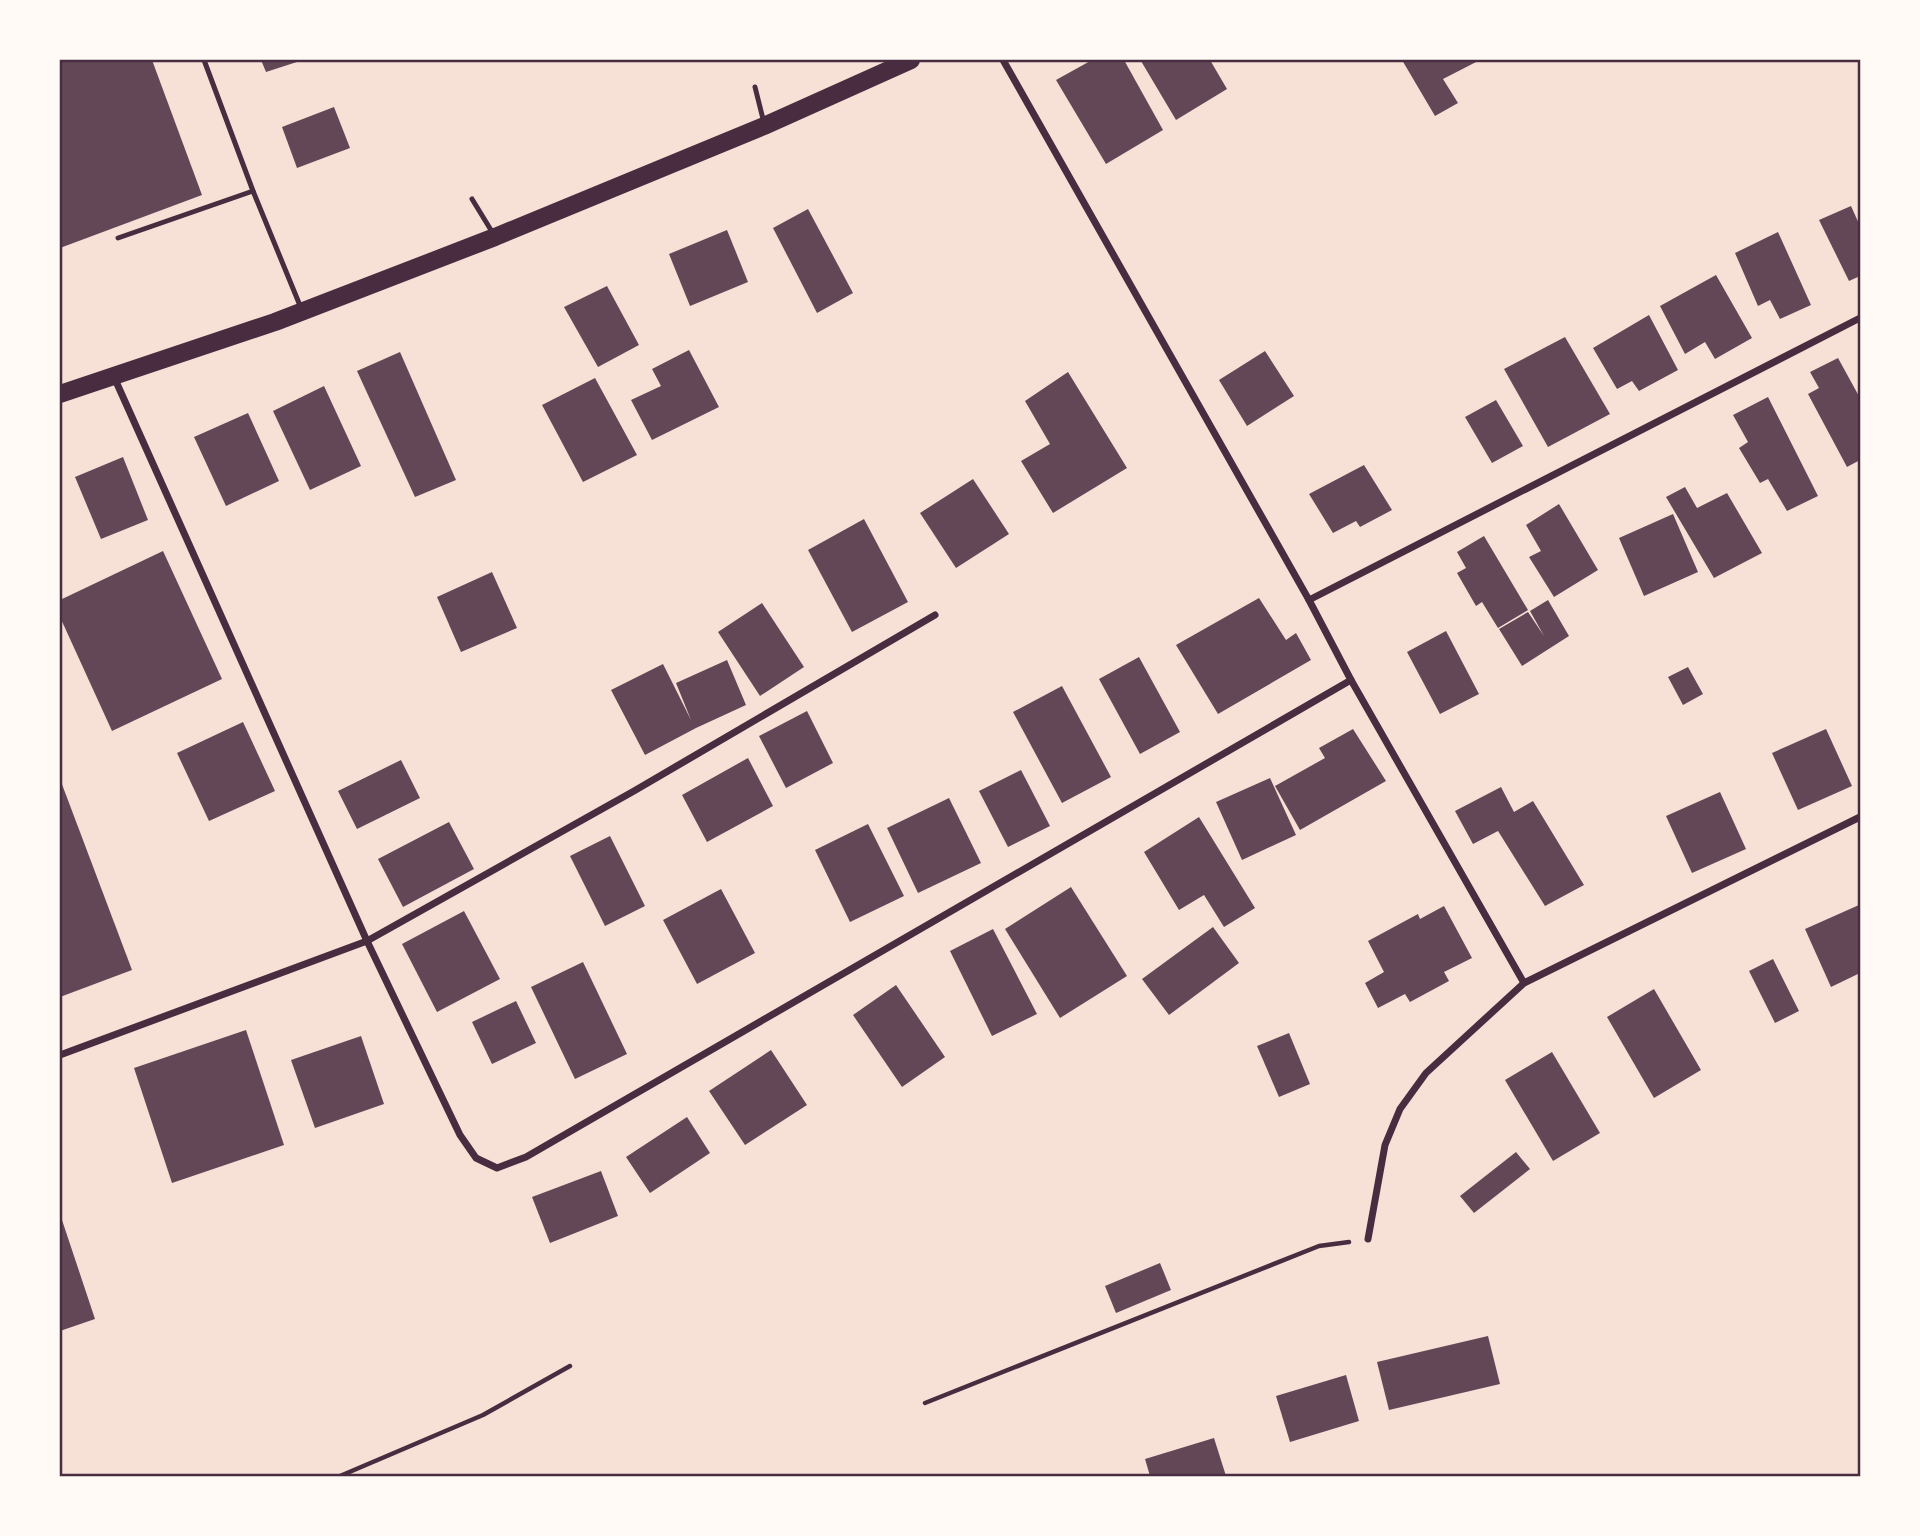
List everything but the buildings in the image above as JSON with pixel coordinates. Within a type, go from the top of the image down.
[{"type":"main road","points":[[60,394],[302,311],[495,237],[764,126],[911,60]]},
{"type":"street","points":[[1003,60],[1524,983]]},
{"type":"street","points":[[1309,600],[1860,318]]},
{"type":"street","points":[[113,376],[367,941],[460,1135],[476,1158],[497,1168],[526,1157],[1351,680]]},
{"type":"street","points":[[60,1055],[367,941],[634,791],[935,615]]},
{"type":"street","points":[[1368,1239],[1385,1145],[1400,1109],[1434,1065],[1524,983],[1860,817]]},
{"type":"lane","points":[[204,60],[302,311]]},
{"type":"lane","points":[[755,87],[764,126]]},
{"type":"lane","points":[[118,238],[253,191]]},
{"type":"lane","points":[[472,199],[495,237]]},
{"type":"path","points":[[925,1403],[1319,1246],[1368,1239]]},
{"type":"path","points":[[340,1476],[483,1415],[570,1366]]}]
